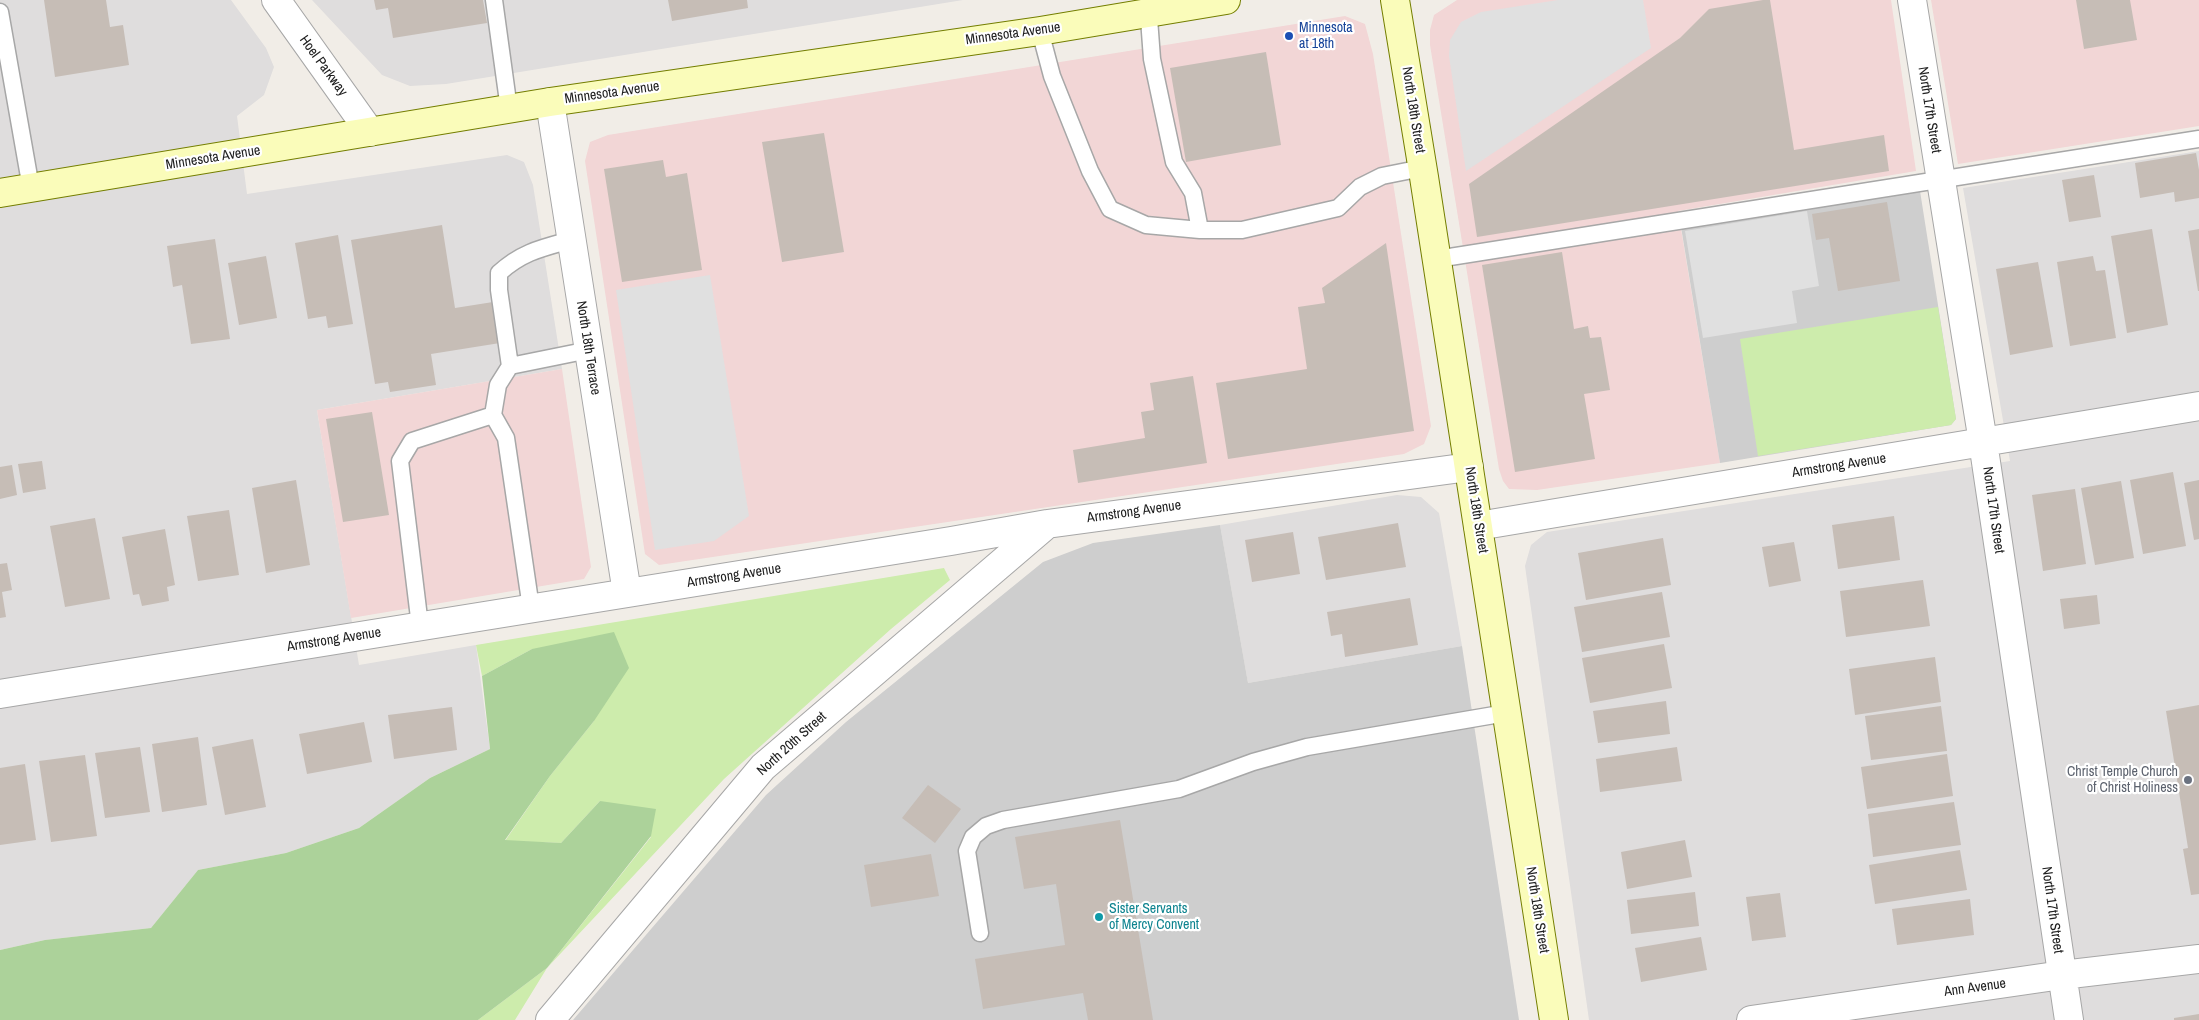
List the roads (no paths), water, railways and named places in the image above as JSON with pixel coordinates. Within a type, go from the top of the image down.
[{"type":"main road","name":"Minnesota Avenue","points":[[0,193],[550,102],[1040,31],[1148,7],[1226,0]]},
{"type":"main road","name":"North 18th Street","points":[[1394,0],[1437,259],[1554,1020]]},
{"type":"street","name":"Hoel Parkway","points":[[276,0],[370,132]]},
{"type":"street","name":"North 17th Street","points":[[1912,0],[1983,442],[2069,1020]]},
{"type":"street","name":"North 18th Terrace","points":[[550,102],[627,592]]},
{"type":"street","name":"Armstrong Avenue","points":[[1478,526],[2199,406]]},
{"type":"street","name":"Armstrong Avenue","points":[[0,694],[942,543],[1048,524],[1469,467]]},
{"type":"street","name":"North 20th Street","points":[[550,1020],[763,767],[1048,524]]},
{"type":"street","name":"Ann Avenue","points":[[1751,1020],[1800,1017],[2062,975],[2199,959]]},
{"type":"lane","points":[[494,0],[510,109]]},
{"type":"lane","points":[[1148,7],[1152,59],[1174,162],[1193,193],[1200,230]]},
{"type":"lane","points":[[0,12],[31,188]]},
{"type":"lane","points":[[1040,31],[1052,76],[1090,171],[1110,208],[1146,225],[1200,230],[1242,230],[1338,208],[1360,187],[1382,176],[1422,168]]},
{"type":"lane","points":[[1437,259],[2199,139]]},
{"type":"lane","points":[[531,608],[506,438],[494,415],[498,385],[510,366],[499,290],[499,273],[512,261],[534,250],[572,240]]},
{"type":"lane","points":[[510,366],[589,350]]},
{"type":"lane","points":[[420,626],[400,461],[412,441],[494,415]]},
{"type":"lane","points":[[980,933],[967,851],[973,837],[986,826],[1003,820],[1179,789],[1253,762],[1307,747],[1506,712]]},
{"type":"place","name":"Minnesota at 18th","points":[[1289,36]]},
{"type":"place","name":"Christ Temple Church of Christ Holiness","points":[[2188,780]]},
{"type":"place","name":"Sister Servants of Mercy Convent","points":[[1099,917]]}]
